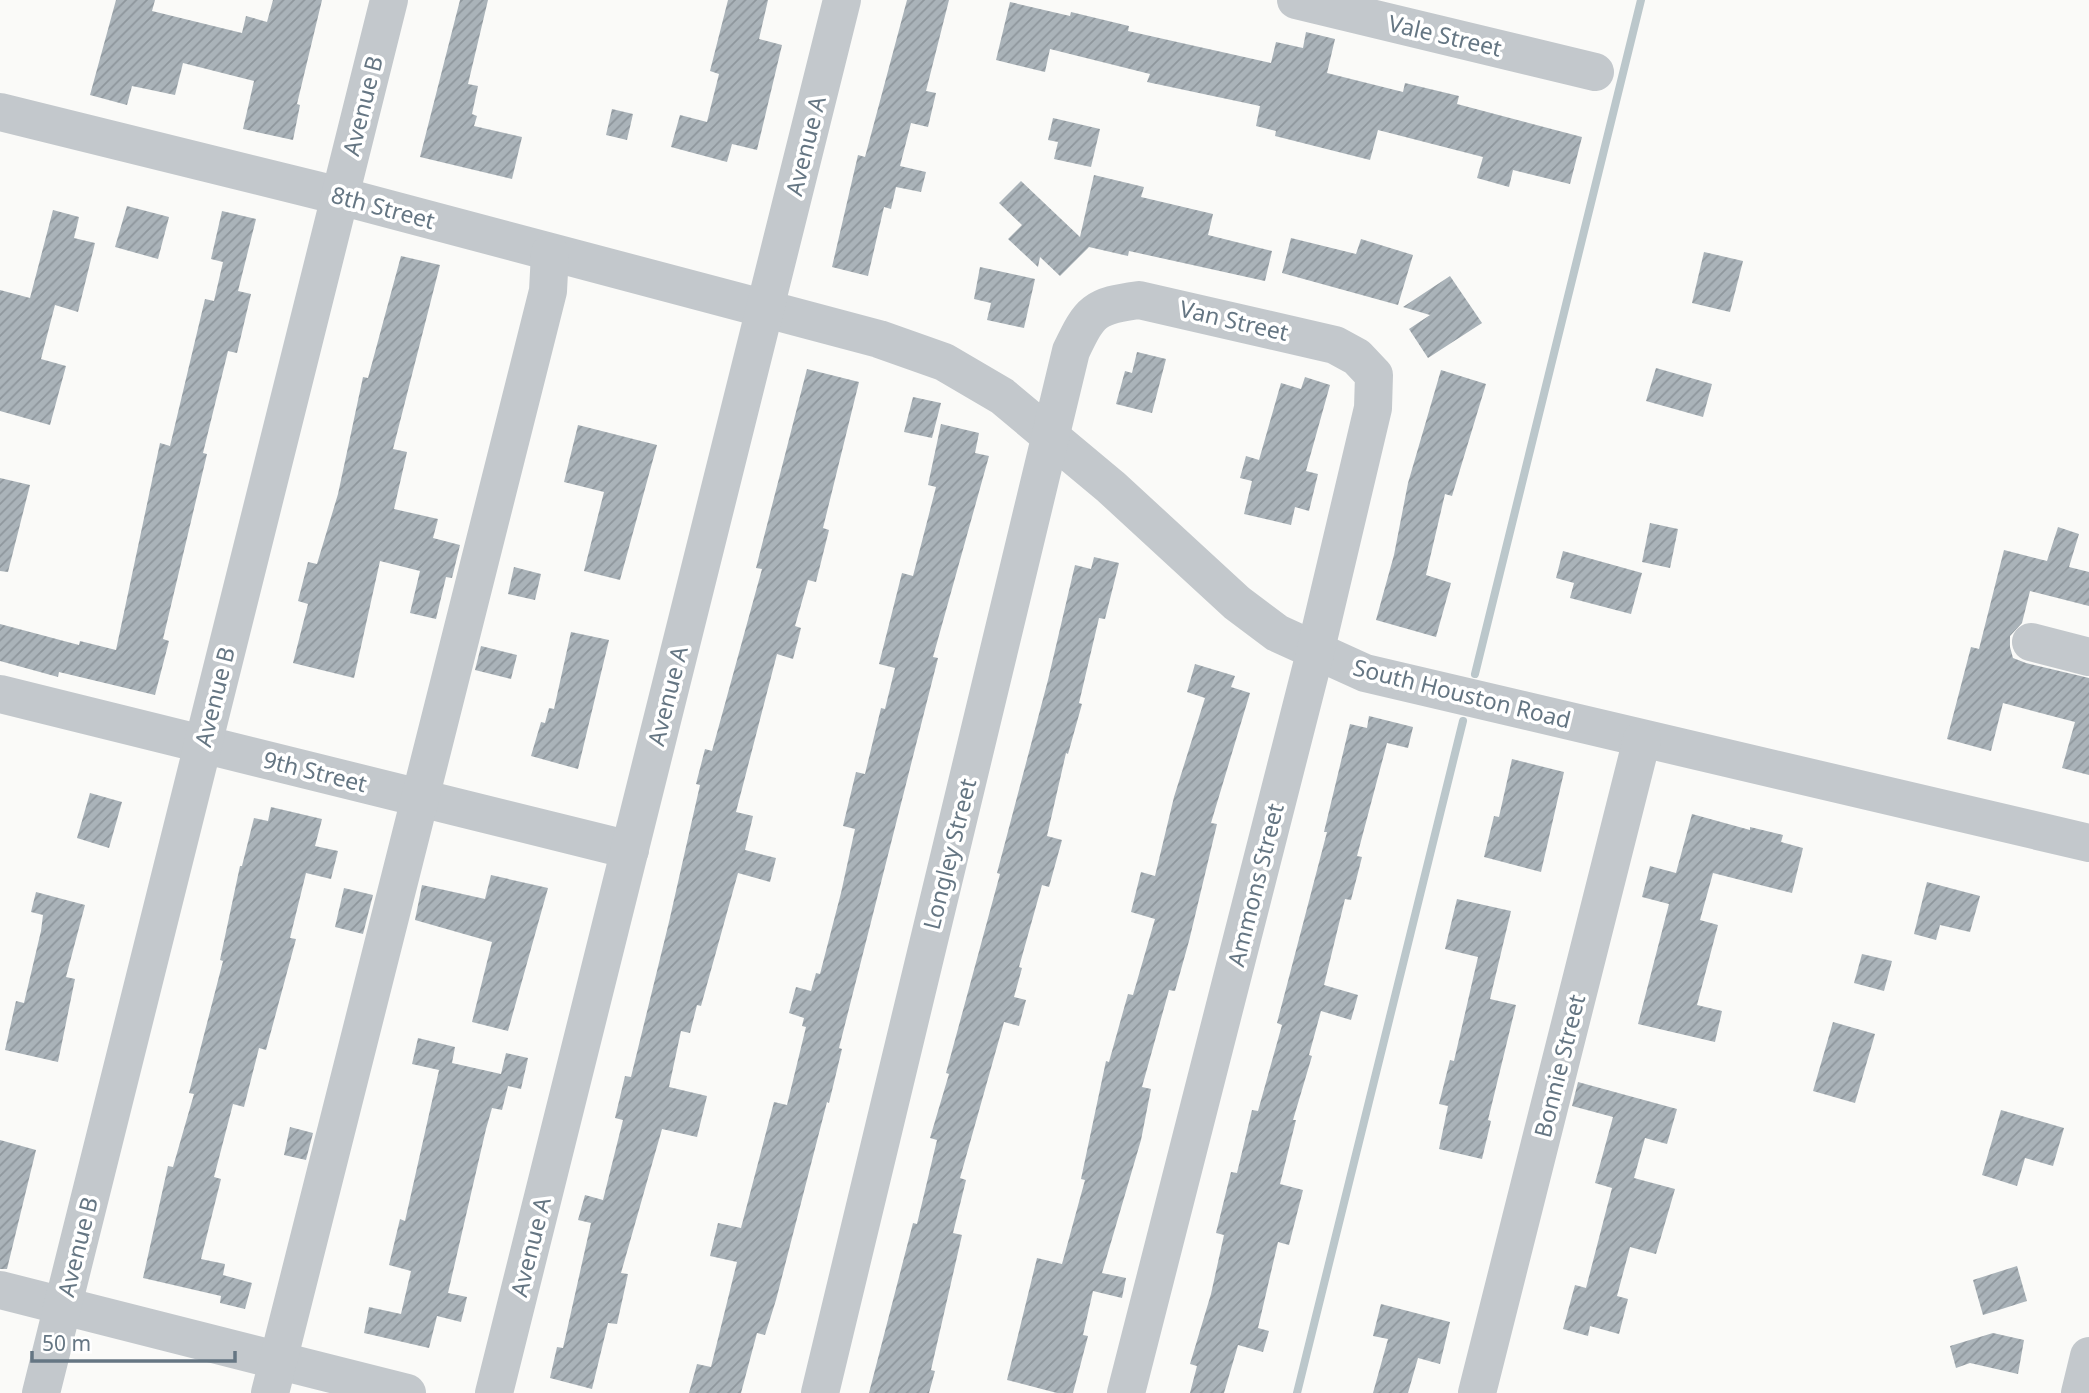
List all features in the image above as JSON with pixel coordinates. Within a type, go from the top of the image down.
[{"type":"street","name":"Avenue B","points":[[41,1393],[389,0]]},
{"type":"street","name":"Avenue A","points":[[494,1393],[842,0]]},
{"type":"street","name":"Vale Street","points":[[1296,0],[1595,72]]},
{"type":"street","name":"8th Street","points":[[0,112],[340,196],[765,310]]},
{"type":"street","points":[[274,1377],[548,291],[550,253]]},
{"type":"street","name":"Van Street","points":[[1087,317],[1110,304],[1139,299],[1335,345],[1357,357],[1374,375]]},
{"type":"street","name":"South Houston Road","points":[[765,310],[879,339],[944,362],[1002,396],[1111,487],[1237,603],[1276,633],[1315,653],[1365,673],[2089,843]]},
{"type":"street","name":"Longley Street","points":[[820,1393],[1071,351],[1087,317]]},
{"type":"street","name":"Ammons Street","points":[[1126,1393],[1315,653],[1373,408],[1374,375]]},
{"type":"street","points":[[2031,642],[2089,657]]},
{"type":"street","name":"9th Street","points":[[0,694],[630,850]]},
{"type":"street","name":"Bonnie Street","points":[[1478,1393],[1642,739]]},
{"type":"street","points":[[0,1290],[63,1306],[274,1377],[407,1393]]},
{"type":"street","points":[[2080,1393],[2089,1356]]},
{"type":"building","points":[[116,0],[155,0],[152,11],[242,33],[246,16],[267,22],[273,0],[322,0],[297,104],[300,105],[293,140],[243,129],[254,81],[183,63],[175,95],[132,86],[127,105],[90,95]]},
{"type":"building","points":[[460,0],[488,0],[468,84],[478,86],[472,114],[477,116],[474,126],[522,137],[512,179],[420,157]]},
{"type":"building","points":[[728,0],[768,0],[759,39],[782,45],[757,150],[732,144],[727,162],[671,147],[680,115],[707,122],[719,74],[710,71]]},
{"type":"building","points":[[907,0],[949,0],[926,91],[936,93],[928,127],[911,123],[900,166],[926,172],[921,192],[896,187],[891,209],[884,207],[868,276],[832,267],[858,155],[865,157]]},
{"type":"building","points":[[1010,2],[1070,16],[1071,12],[1129,26],[1128,31],[1271,63],[1276,42],[1303,48],[1306,32],[1335,39],[1327,73],[1403,92],[1405,83],[1459,96],[1457,104],[1582,137],[1570,184],[1513,170],[1509,187],[1477,178],[1483,157],[1378,130],[1370,160],[1275,136],[1276,131],[1256,126],[1260,106],[1147,82],[1150,74],[1050,49],[1045,72],[996,60]]},
{"type":"building","points":[[612,109],[633,114],[627,140],[606,135]]},
{"type":"building","points":[[1053,118],[1100,129],[1091,167],[1054,159],[1058,142],[1048,140]]},
{"type":"building","points":[[1094,175],[1144,187],[1141,197],[1213,214],[1208,235],[1272,251],[1265,281],[1129,251],[1128,256],[1089,247],[1060,276],[1040,257],[1038,267],[1008,239],[1022,225],[999,203],[1021,181],[1080,237]]},
{"type":"building","points":[[127,206],[169,217],[158,259],[115,247]]},
{"type":"building","points":[[53,210],[79,217],[74,238],[95,243],[78,312],[55,305],[41,359],[66,366],[50,425],[0,411],[0,290],[30,298]]},
{"type":"building","points":[[222,211],[256,219],[238,291],[251,294],[237,353],[228,351],[203,453],[207,454],[163,639],[169,641],[155,695],[59,672],[58,677],[0,661],[0,624],[79,645],[80,641],[116,650],[160,443],[170,446],[205,299],[214,301],[223,262],[211,259]]},
{"type":"building","points":[[1291,238],[1356,254],[1361,239],[1413,255],[1398,305],[1282,273]]},
{"type":"building","points":[[1704,252],[1743,261],[1730,312],[1692,303]]},
{"type":"building","points":[[401,256],[440,265],[393,449],[407,452],[394,509],[438,519],[433,538],[460,545],[452,578],[446,577],[436,619],[410,613],[420,571],[380,561],[354,678],[293,663],[308,604],[298,601],[308,562],[317,564],[338,494],[363,377],[368,378]]},
{"type":"building","points":[[980,267],[1035,279],[1024,328],[987,320],[991,303],[974,299]]},
{"type":"building","points":[[1450,276],[1482,323],[1428,358],[1409,329],[1430,315],[1403,307]]},
{"type":"building","points":[[1137,352],[1166,359],[1152,413],[1116,404],[1125,371],[1132,373]]},
{"type":"building","points":[[1656,368],[1712,384],[1703,417],[1646,401]]},
{"type":"building","points":[[807,369],[859,382],[823,528],[829,530],[816,582],[808,580],[795,626],[801,628],[793,659],[777,654],[736,812],[753,816],[745,850],[776,858],[770,882],[738,873],[701,1006],[697,1005],[690,1033],[681,1031],[669,1087],[707,1096],[697,1137],[662,1129],[621,1273],[628,1274],[617,1324],[608,1323],[592,1389],[550,1378],[557,1347],[563,1348],[591,1223],[578,1220],[585,1195],[603,1200],[623,1120],[615,1118],[625,1076],[631,1077],[669,922],[700,785],[696,784],[705,749],[712,751],[762,569],[756,568]]},
{"type":"building","points":[[1441,370],[1486,384],[1452,496],[1445,494],[1426,575],[1451,583],[1436,637],[1376,620],[1394,555],[1408,483]]},
{"type":"building","points":[[1305,377],[1330,385],[1306,471],[1318,474],[1309,511],[1295,507],[1291,525],[1244,514],[1252,481],[1240,478],[1246,456],[1259,460],[1281,383],[1301,389]]},
{"type":"building","points":[[913,397],[941,403],[932,438],[904,432]]},
{"type":"building","points":[[941,424],[979,433],[975,453],[989,456],[933,657],[938,658],[839,1048],[842,1049],[829,1103],[827,1102],[776,1300],[765,1335],[757,1333],[741,1393],[689,1393],[697,1364],[711,1367],[737,1262],[710,1256],[718,1223],[741,1228],[774,1102],[787,1105],[806,1027],[802,1026],[804,1018],[789,1013],[796,987],[811,991],[816,973],[820,974],[841,893],[855,829],[843,826],[856,772],[865,774],[881,708],[885,709],[895,668],[879,664],[902,573],[913,576],[936,487],[928,485]]},
{"type":"building","points":[[578,425],[657,445],[620,580],[584,571],[604,492],[564,482]]},
{"type":"building","points":[[0,478],[30,485],[8,572],[0,571]]},
{"type":"building","points":[[1650,523],[1678,529],[1670,568],[1642,562]]},
{"type":"building","points":[[2058,527],[2079,534],[2069,567],[2089,572],[2089,606],[2030,591],[2022,623],[2010,636],[2010,647],[2013,658],[2089,678],[2089,775],[2062,768],[2075,722],[2003,703],[1991,751],[1947,739],[1971,647],[1979,649],[2004,550],[2047,561]]},
{"type":"building","points":[[1563,551],[1642,573],[1631,614],[1570,598],[1574,583],[1556,578]]},
{"type":"building","points":[[1094,557],[1119,563],[1105,619],[1099,618],[1079,703],[1082,704],[1068,754],[1066,753],[1047,836],[1062,840],[1049,887],[1042,885],[1019,967],[1022,968],[1014,997],[1026,1000],[1019,1026],[1004,1022],[960,1178],[966,1180],[953,1233],[962,1235],[931,1370],[935,1371],[929,1393],[869,1393],[913,1223],[917,1224],[937,1140],[930,1138],[1000,874],[997,873],[1075,565],[1091,569]]},
{"type":"building","points":[[514,567],[541,574],[535,600],[508,594]]},
{"type":"building","points":[[571,632],[609,640],[578,769],[531,756],[541,722],[545,723],[549,708],[554,709]]},
{"type":"building","points":[[481,646],[517,655],[511,679],[475,670]]},
{"type":"building","points":[[1195,664],[1235,676],[1231,687],[1250,693],[1211,823],[1217,824],[1189,941],[1175,991],[1169,990],[1142,1087],[1151,1089],[1141,1140],[1102,1273],[1126,1278],[1122,1298],[1093,1291],[1083,1335],[1088,1336],[1073,1393],[1057,1393],[1007,1380],[1037,1258],[1062,1264],[1085,1180],[1081,1179],[1106,1061],[1109,1062],[1128,994],[1133,995],[1155,919],[1131,912],[1141,872],[1155,876],[1174,797],[1205,698],[1187,692]]},
{"type":"building","points":[[1369,716],[1413,727],[1408,748],[1387,743],[1357,856],[1362,857],[1351,900],[1345,899],[1324,985],[1358,995],[1351,1020],[1321,1011],[1309,1055],[1312,1056],[1293,1120],[1296,1120],[1280,1184],[1303,1190],[1289,1245],[1278,1242],[1258,1328],[1269,1331],[1263,1352],[1238,1345],[1224,1393],[1190,1393],[1197,1366],[1190,1364],[1211,1294],[1224,1235],[1216,1233],[1231,1172],[1237,1173],[1252,1110],[1258,1111],[1282,1025],[1277,1023],[1327,832],[1324,832],[1350,724],[1367,728]]},
{"type":"building","points":[[1512,759],[1564,772],[1541,872],[1484,857],[1494,816],[1499,817]]},
{"type":"building","points":[[90,793],[122,802],[109,848],[77,838]]},
{"type":"building","points":[[271,807],[322,819],[315,846],[338,851],[331,879],[306,873],[290,938],[296,939],[266,1050],[259,1048],[244,1107],[233,1104],[214,1177],[221,1179],[201,1259],[225,1264],[223,1275],[252,1283],[245,1309],[220,1303],[221,1296],[143,1278],[168,1166],[173,1167],[194,1094],[189,1093],[223,961],[220,960],[240,866],[254,818],[268,821]]},
{"type":"building","points":[[1692,814],[1750,830],[1750,827],[1783,835],[1781,842],[1803,848],[1792,893],[1713,873],[1700,920],[1718,925],[1697,1005],[1722,1011],[1715,1042],[1638,1024],[1669,904],[1642,897],[1650,866],[1676,873]]},
{"type":"building","points":[[491,875],[548,888],[508,1031],[472,1022],[492,942],[415,920],[422,885],[485,899]]},
{"type":"building","points":[[1927,882],[1980,896],[1970,932],[1940,925],[1936,940],[1914,934]]},
{"type":"building","points":[[344,888],[373,895],[363,934],[335,927]]},
{"type":"building","points":[[36,892],[85,905],[66,977],[75,979],[58,1062],[5,1050],[16,1001],[24,1003],[41,931],[43,915],[31,912]]},
{"type":"building","points":[[1457,899],[1511,911],[1490,999],[1516,1005],[1488,1120],[1491,1121],[1482,1159],[1439,1149],[1448,1106],[1439,1104],[1450,1060],[1454,1061],[1478,957],[1445,949]]},
{"type":"building","points":[[1862,954],[1892,961],[1884,991],[1854,983]]},
{"type":"building","points":[[1833,1022],[1875,1034],[1855,1103],[1813,1091]]},
{"type":"building","points":[[418,1038],[455,1047],[452,1063],[501,1074],[506,1053],[528,1058],[521,1089],[508,1086],[502,1110],[492,1108],[486,1129],[448,1293],[467,1297],[461,1322],[437,1316],[429,1348],[364,1333],[369,1307],[401,1314],[411,1271],[389,1265],[400,1219],[405,1221],[439,1070],[412,1064]]},
{"type":"building","points":[[1578,1082],[1677,1109],[1667,1144],[1645,1138],[1634,1178],[1675,1189],[1656,1254],[1630,1247],[1617,1296],[1628,1299],[1619,1334],[1590,1326],[1588,1336],[1563,1329],[1575,1285],[1586,1288],[1612,1188],[1595,1183],[1613,1117],[1572,1106]]},
{"type":"building","points":[[2001,1110],[2064,1128],[2053,1166],[2025,1158],[2017,1186],[1982,1175]]},
{"type":"building","points":[[290,1127],[313,1133],[306,1160],[284,1155]]},
{"type":"building","points":[[0,1140],[36,1150],[7,1269],[0,1269]]},
{"type":"building","points":[[2017,1266],[2027,1301],[1983,1315],[1973,1280]]},
{"type":"building","points":[[1381,1304],[1450,1322],[1440,1364],[1418,1358],[1408,1393],[1373,1393],[1388,1339],[1373,1336]]},
{"type":"building","points":[[1993,1333],[2024,1340],[2018,1374],[1970,1363],[1956,1368],[1950,1346]]},
{"type":"waterway","points":[[1475,674],[1641,0]]},
{"type":"waterway","points":[[1297,1393],[1463,721]]}]
